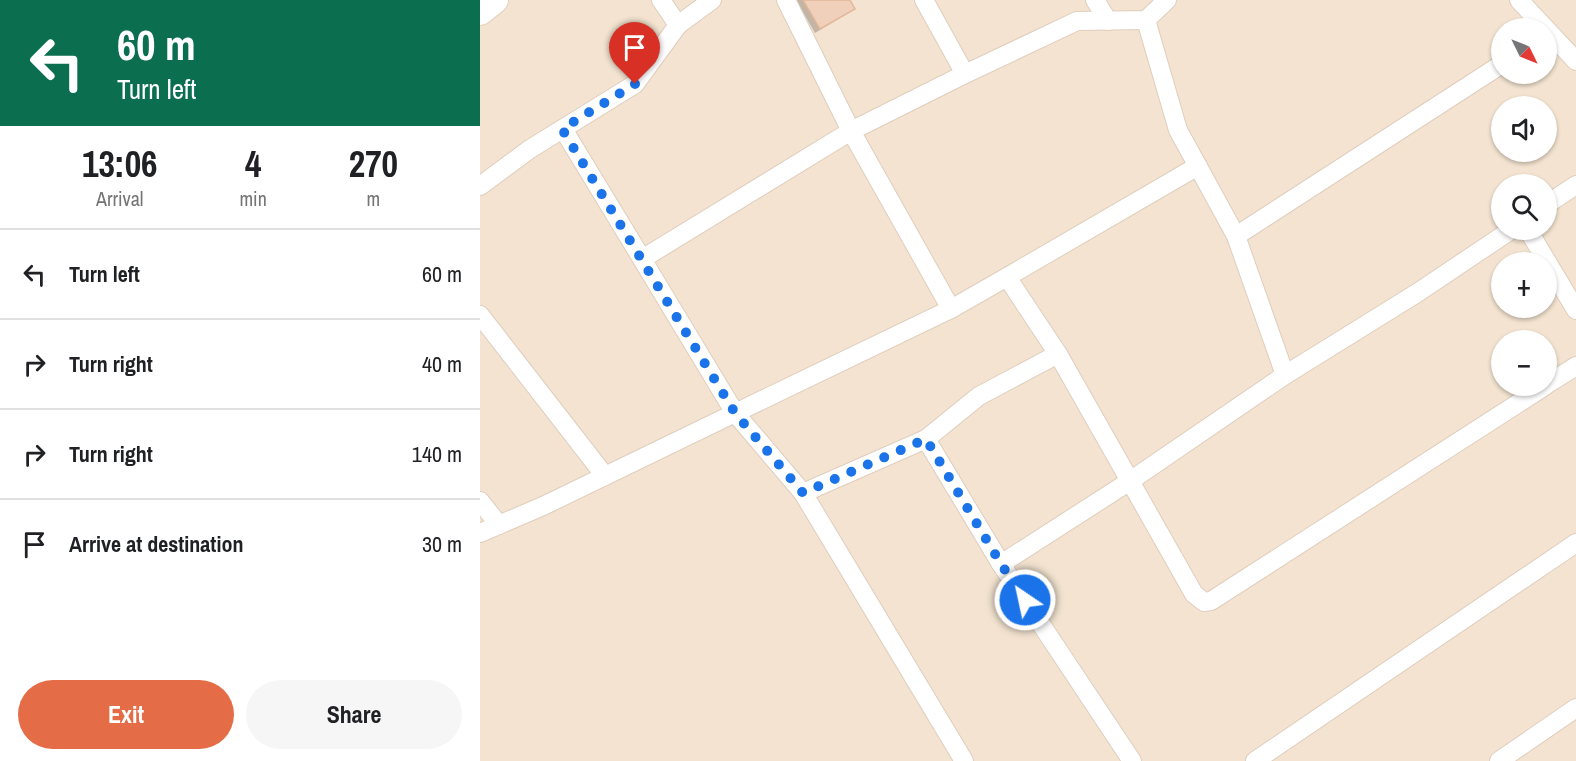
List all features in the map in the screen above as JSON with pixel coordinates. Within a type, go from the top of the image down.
[{"type":"main road","points":[[480,12],[495,0]]},
{"type":"street","points":[[661,0],[678,25]]},
{"type":"street","points":[[480,186],[530,149],[635,84],[678,25],[712,0]]},
{"type":"street","points":[[786,0],[851,131],[951,309]]},
{"type":"street","points":[[924,0],[965,74]]},
{"type":"street","points":[[1095,0],[1108,21]]},
{"type":"street","points":[[642,259],[851,131],[965,74],[1077,21],[1146,20],[1167,0]]},
{"type":"street","points":[[1519,0],[1535,18]]},
{"type":"street","points":[[1146,20],[1178,130],[1236,236],[1285,375]]},
{"type":"street","points":[[1557,41],[1576,61]]},
{"type":"street","points":[[1236,236],[1491,71]]},
{"type":"street","points":[[562,129],[735,413],[803,493],[964,761]]},
{"type":"street","points":[[480,532],[543,506],[951,309],[1198,166]]},
{"type":"street","points":[[1557,198],[1576,185]]},
{"type":"street","points":[[1001,564],[1130,481],[1285,375],[1417,293],[1496,240]]},
{"type":"street","points":[[1534,240],[1576,310]]},
{"type":"street","points":[[1006,277],[1058,354],[1194,594],[1204,602],[1211,601],[1529,396]]},
{"type":"street","points":[[480,315],[604,476]]},
{"type":"street","points":[[803,493],[926,439],[979,396],[1058,354]]},
{"type":"street","points":[[1557,378],[1576,366]]},
{"type":"street","points":[[926,439],[1001,564],[1132,761]]},
{"type":"street","points":[[480,501],[499,525]]},
{"type":"street","points":[[1255,761],[1576,543]]},
{"type":"street","points":[[1499,761],[1576,708]]},
{"type":"shaded area","points":[[480,0],[1576,0],[1576,761],[480,761]]},
{"type":"building","points":[[803,0],[850,0],[855,9],[820,29]]},
{"type":"route","points":[[635,84],[562,129],[735,413],[803,493],[926,439],[1025,600]]}]
